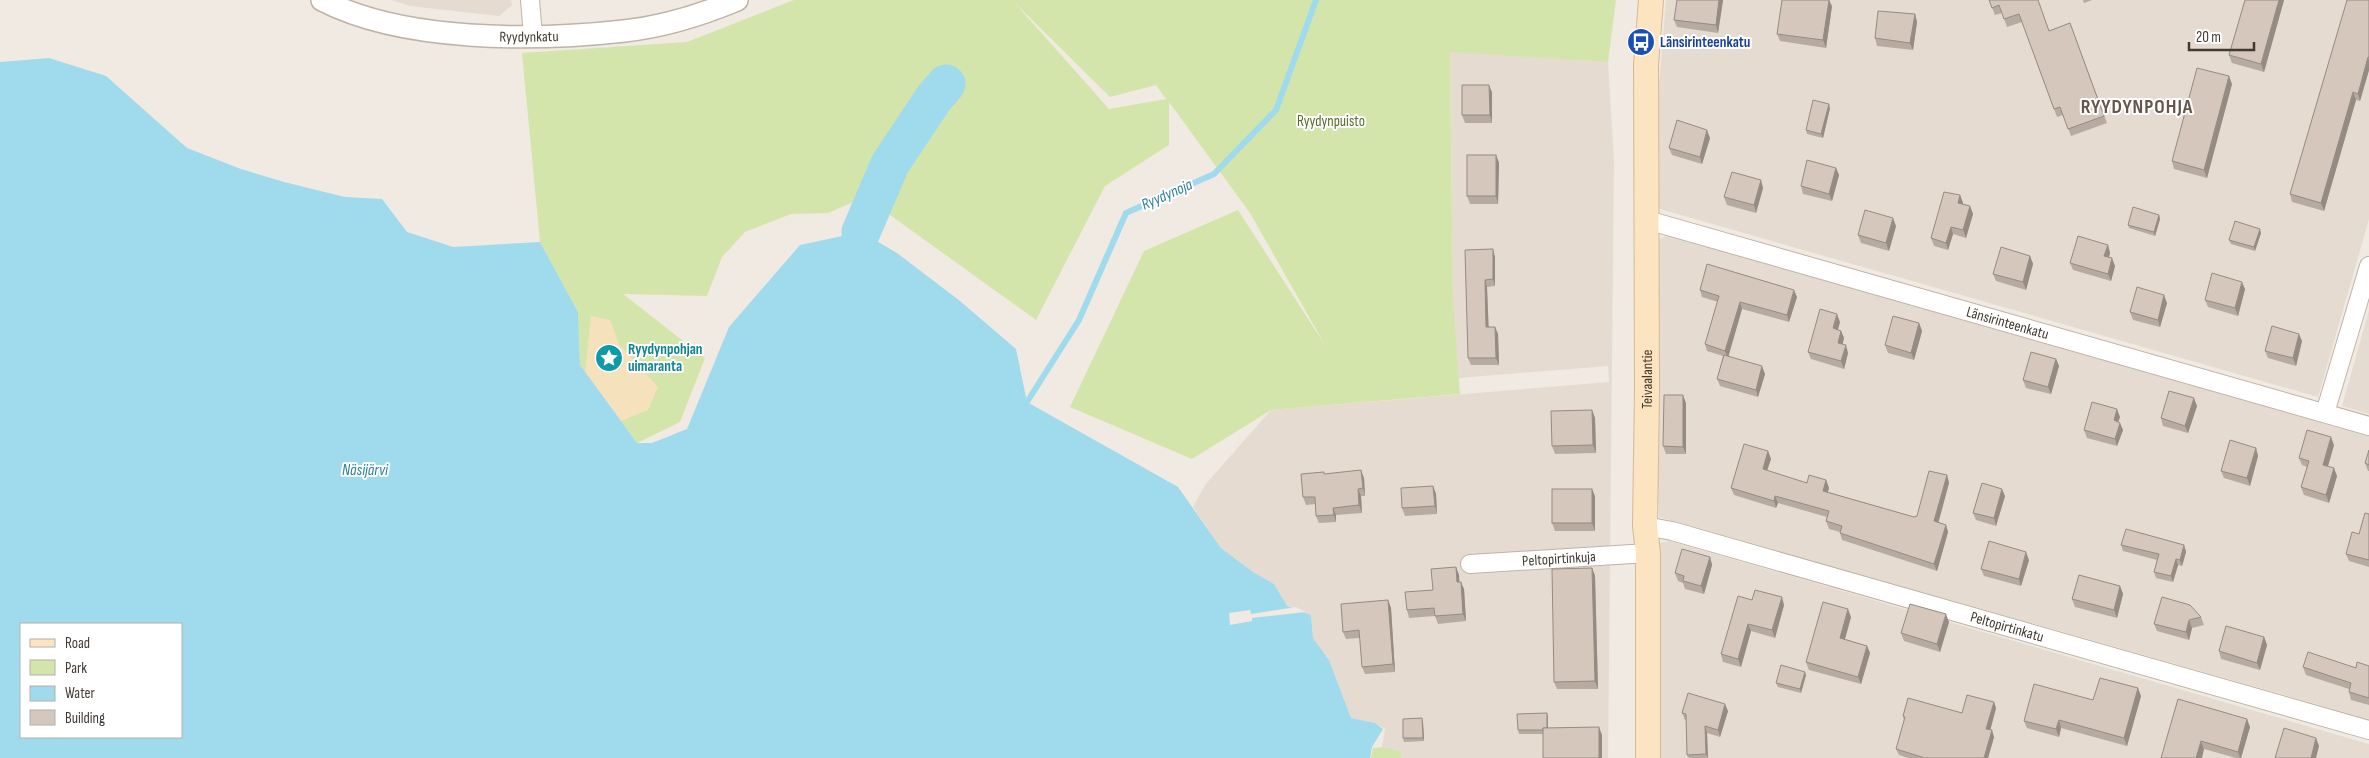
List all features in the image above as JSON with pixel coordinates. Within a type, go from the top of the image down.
[{"type":"main road","name":"Teivaalantie","points":[[1648,758],[1648,553],[1645,526],[1646,65],[1651,0]]},
{"type":"street","name":"Ryydynkatu","points":[[322,0],[375,19],[436,33],[534,36],[624,31],[673,22],[737,0]]},
{"type":"street","points":[[530,0],[534,36]]},
{"type":"street","name":"Länsirinteenkatu","points":[[1647,220],[2369,426]]},
{"type":"street","points":[[2325,413],[2369,266]]},
{"type":"street","name":"Peltopirtinkatu","points":[[1645,526],[1672,531],[2369,730]]},
{"type":"street","name":"Peltopirtinkuja","points":[[1470,564],[1648,553]]},
{"type":"shaded area","points":[[391,0],[511,0],[512,5],[499,16],[410,6]]},
{"type":"shaded area","points":[[1666,0],[2369,0],[2369,219],[2318,397],[1660,209],[1651,184]]},
{"type":"shaded area","points":[[1450,51],[1608,62],[1614,161],[1608,758],[1401,758],[1401,751],[1382,747],[1385,729],[1375,723],[1351,718],[1329,660],[1313,638],[1311,615],[1287,606],[1274,584],[1253,572],[1221,548],[1193,507],[1205,485],[1271,410],[1609,382],[1608,366],[1458,378],[1453,300]]},
{"type":"shaded area","points":[[1672,232],[2369,435],[2369,719],[1659,517],[1653,269],[1657,241]]},
{"type":"shaded area","points":[[2369,310],[2369,414],[2342,406]]},
{"type":"shaded area","points":[[1670,541],[2369,744],[2369,758],[1660,758],[1659,543]]},
{"type":"green space","name":"Ryydynpuisto","points":[[794,0],[1616,0],[1608,62],[1450,52],[1453,300],[1460,394],[1271,410],[1192,459],[1070,407],[1144,251],[1238,210],[1325,345],[1250,213],[1169,102],[1169,145],[1105,186],[1036,320],[865,197],[828,213],[791,214],[745,232],[722,257],[707,296],[623,294],[705,358],[680,422],[637,443],[580,365],[578,312],[540,242],[522,53],[687,42]],"holes":[[[1014,2],[1110,97],[1156,85],[1166,99],[1109,109]]]},
{"type":"green space","points":[[1382,747],[1401,751],[1401,758],[1371,758],[1373,748]]},
{"type":"sand","name":"Ryydynpohjan uimaranta","points":[[591,316],[610,320],[619,344],[658,387],[648,410],[621,421],[585,373]]},
{"type":"water","name":"Näsijärvi","points":[[49,58],[106,76],[187,148],[241,169],[284,182],[345,197],[382,199],[407,232],[453,247],[540,242],[578,312],[580,365],[637,443],[652,443],[687,429],[729,327],[800,245],[861,232],[897,253],[960,301],[1016,349],[1027,402],[1178,487],[1221,548],[1253,572],[1274,584],[1287,606],[1311,615],[1313,638],[1329,660],[1351,718],[1375,723],[1383,729],[1372,747],[1370,758],[0,758],[0,62]]},
{"type":"pier","points":[[1296,607],[1306,612],[1252,618],[1252,621],[1230,625],[1229,613],[1250,610],[1251,614]]},
{"type":"building","points":[[1677,0],[1719,0],[1716,25],[1674,20]]},
{"type":"building","points":[[1782,0],[1829,0],[1823,40],[1777,34]]},
{"type":"building","points":[[1989,0],[2038,0],[2049,31],[2070,23],[2104,116],[2068,129],[2060,107],[2054,109],[2019,14],[2004,19],[1999,5],[1992,8]]},
{"type":"building","points":[[2245,0],[2279,0],[2261,64],[2229,55]]},
{"type":"building","points":[[2347,0],[2369,0],[2369,57],[2358,94],[2353,92],[2321,203],[2290,194]]},
{"type":"building","points":[[1878,11],[1915,14],[1910,43],[1875,38]]},
{"type":"building","points":[[2197,68],[2229,76],[2204,170],[2172,161]]},
{"type":"building","points":[[1462,85],[1489,85],[1490,115],[1462,115]]},
{"type":"building","points":[[1813,100],[1829,104],[1821,134],[1806,130]]},
{"type":"building","points":[[1677,120],[1707,130],[1700,157],[1669,148]]},
{"type":"building","points":[[1467,155],[1496,155],[1496,196],[1467,196]]},
{"type":"building","points":[[1807,160],[1836,168],[1829,194],[1801,186]]},
{"type":"building","points":[[1732,172],[1761,180],[1754,205],[1724,197]]},
{"type":"building","points":[[1944,192],[1960,195],[1958,203],[1970,206],[1963,230],[1951,227],[1946,243],[1931,238]]},
{"type":"building","points":[[2133,207],[2159,215],[2154,232],[2128,225]]},
{"type":"building","points":[[1865,210],[1893,218],[1886,243],[1858,235]]},
{"type":"building","points":[[2235,221],[2260,229],[2254,247],[2229,240]]},
{"type":"building","points":[[2078,236],[2108,245],[2104,256],[2112,258],[2108,274],[2070,263]]},
{"type":"building","points":[[2001,247],[2030,256],[2023,282],[1993,274]]},
{"type":"building","points":[[1493,249],[1493,279],[1485,280],[1486,327],[1495,327],[1496,358],[1468,358],[1465,250]]},
{"type":"building","points":[[1707,264],[1794,290],[1787,315],[1740,302],[1725,351],[1705,344],[1719,296],[1700,290]]},
{"type":"building","points":[[2212,273],[2242,282],[2235,308],[2205,300]]},
{"type":"building","points":[[2137,287],[2164,295],[2158,320],[2130,312]]},
{"type":"building","points":[[1820,309],[1837,314],[1833,328],[1841,331],[1838,343],[1846,345],[1841,361],[1808,352]]},
{"type":"building","points":[[1893,316],[1919,323],[1911,353],[1885,345]]},
{"type":"building","points":[[2272,326],[2299,334],[2293,358],[2265,351]]},
{"type":"building","points":[[2031,352],[2056,359],[2048,387],[2023,380]]},
{"type":"building","points":[[1724,355],[1762,366],[1756,390],[1717,379]]},
{"type":"building","points":[[2169,391],[2194,398],[2185,426],[2161,418]]},
{"type":"building","points":[[1664,395],[1683,395],[1683,447],[1663,446]]},
{"type":"building","points":[[2092,402],[2117,409],[2114,420],[2120,423],[2115,439],[2084,430]]},
{"type":"building","points":[[1592,410],[1593,445],[1552,446],[1551,411]]},
{"type":"building","points":[[2307,430],[2331,437],[2323,465],[2334,468],[2326,495],[2301,487],[2309,461],[2299,458]]},
{"type":"building","points":[[2230,440],[2256,448],[2247,478],[2221,471]]},
{"type":"building","points":[[1744,444],[1768,451],[1763,469],[1807,483],[1809,475],[1826,480],[1823,491],[1914,517],[1917,516],[1929,471],[1947,475],[1934,521],[1946,525],[1934,564],[1840,533],[1842,526],[1826,521],[1829,511],[1775,496],[1774,501],[1731,488]]},
{"type":"building","points":[[2369,450],[2369,465],[2365,463]]},
{"type":"building","points":[[1361,470],[1363,488],[1358,489],[1359,505],[1333,508],[1334,515],[1316,516],[1315,497],[1303,497],[1301,474],[1324,472],[1324,474]]},
{"type":"building","points":[[1982,483],[2002,489],[1994,518],[1973,513]]},
{"type":"building","points":[[1433,486],[1435,506],[1402,508],[1401,488]]},
{"type":"building","points":[[1552,489],[1592,489],[1592,523],[1552,523]]},
{"type":"building","points":[[2365,513],[2369,514],[2369,560],[2346,554],[2352,532],[2359,534]]},
{"type":"building","points":[[2126,529],[2184,545],[2180,560],[2176,559],[2171,576],[2154,572],[2159,554],[2121,545]]},
{"type":"building","points":[[1989,541],[2026,552],[2019,579],[1981,569]]},
{"type":"building","points":[[1682,549],[1710,557],[1701,586],[1683,581],[1684,576],[1675,573]]},
{"type":"building","points":[[1456,567],[1457,582],[1461,582],[1463,614],[1435,616],[1434,608],[1407,610],[1405,592],[1433,590],[1431,569]]},
{"type":"building","points":[[1592,568],[1595,681],[1554,682],[1552,569]]},
{"type":"building","points":[[2079,575],[2120,586],[2114,610],[2072,599]]},
{"type":"building","points":[[1755,590],[1782,597],[1772,630],[1748,624],[1738,659],[1721,654],[1738,596],[1752,600]]},
{"type":"building","points":[[2162,597],[2190,605],[2201,617],[2189,620],[2186,632],[2154,624]]},
{"type":"building","points":[[1388,600],[1393,664],[1362,667],[1359,630],[1343,632],[1341,604]]},
{"type":"building","points":[[1823,602],[1848,609],[1840,638],[1867,646],[1858,677],[1806,662]]},
{"type":"building","points":[[1910,604],[1946,614],[1937,644],[1901,633]]},
{"type":"building","points":[[2226,626],[2264,637],[2257,663],[2219,651]]},
{"type":"building","points":[[2308,652],[2356,668],[2357,662],[2369,666],[2369,698],[2349,692],[2351,683],[2303,667]]},
{"type":"building","points":[[1781,665],[1805,672],[1800,689],[1776,683]]},
{"type":"building","points":[[2100,678],[2138,688],[2124,738],[2059,720],[2056,729],[2024,721],[2034,684],[2093,700]]},
{"type":"building","points":[[1688,693],[1725,704],[1718,730],[1705,726],[1706,754],[1687,755],[1686,714],[1682,713]]},
{"type":"building","points":[[1967,695],[1994,702],[1986,729],[1992,730],[1984,758],[1925,758],[1896,749],[1908,698],[1962,713]]},
{"type":"building","points":[[2178,699],[2247,719],[2238,752],[2201,741],[2196,758],[2161,758]]},
{"type":"building","points":[[1547,713],[1547,728],[1543,728],[1543,730],[1518,730],[1517,714]]},
{"type":"building","points":[[1422,718],[1423,738],[1403,738],[1403,719]]},
{"type":"building","points":[[1599,727],[1599,758],[1543,758],[1543,728]]},
{"type":"building","points":[[2284,728],[2316,738],[2311,758],[2275,758]]},
{"type":"waterway","name":"Ryydynoja","points":[[1027,402],[1079,320],[1126,213],[1214,174],[1276,110],[1316,0]]},
{"type":"waterway","points":[[861,232],[890,164],[934,98],[946,84]]},
{"type":"place","name":"Länsirinteenkatu","points":[[1641,42]]},
{"type":"place","name":"Ryydynpohjan uimaranta","points":[[609,358]]},
{"type":"district","name":"RYYDYNPOHJA","points":[[2137,107]]}]
